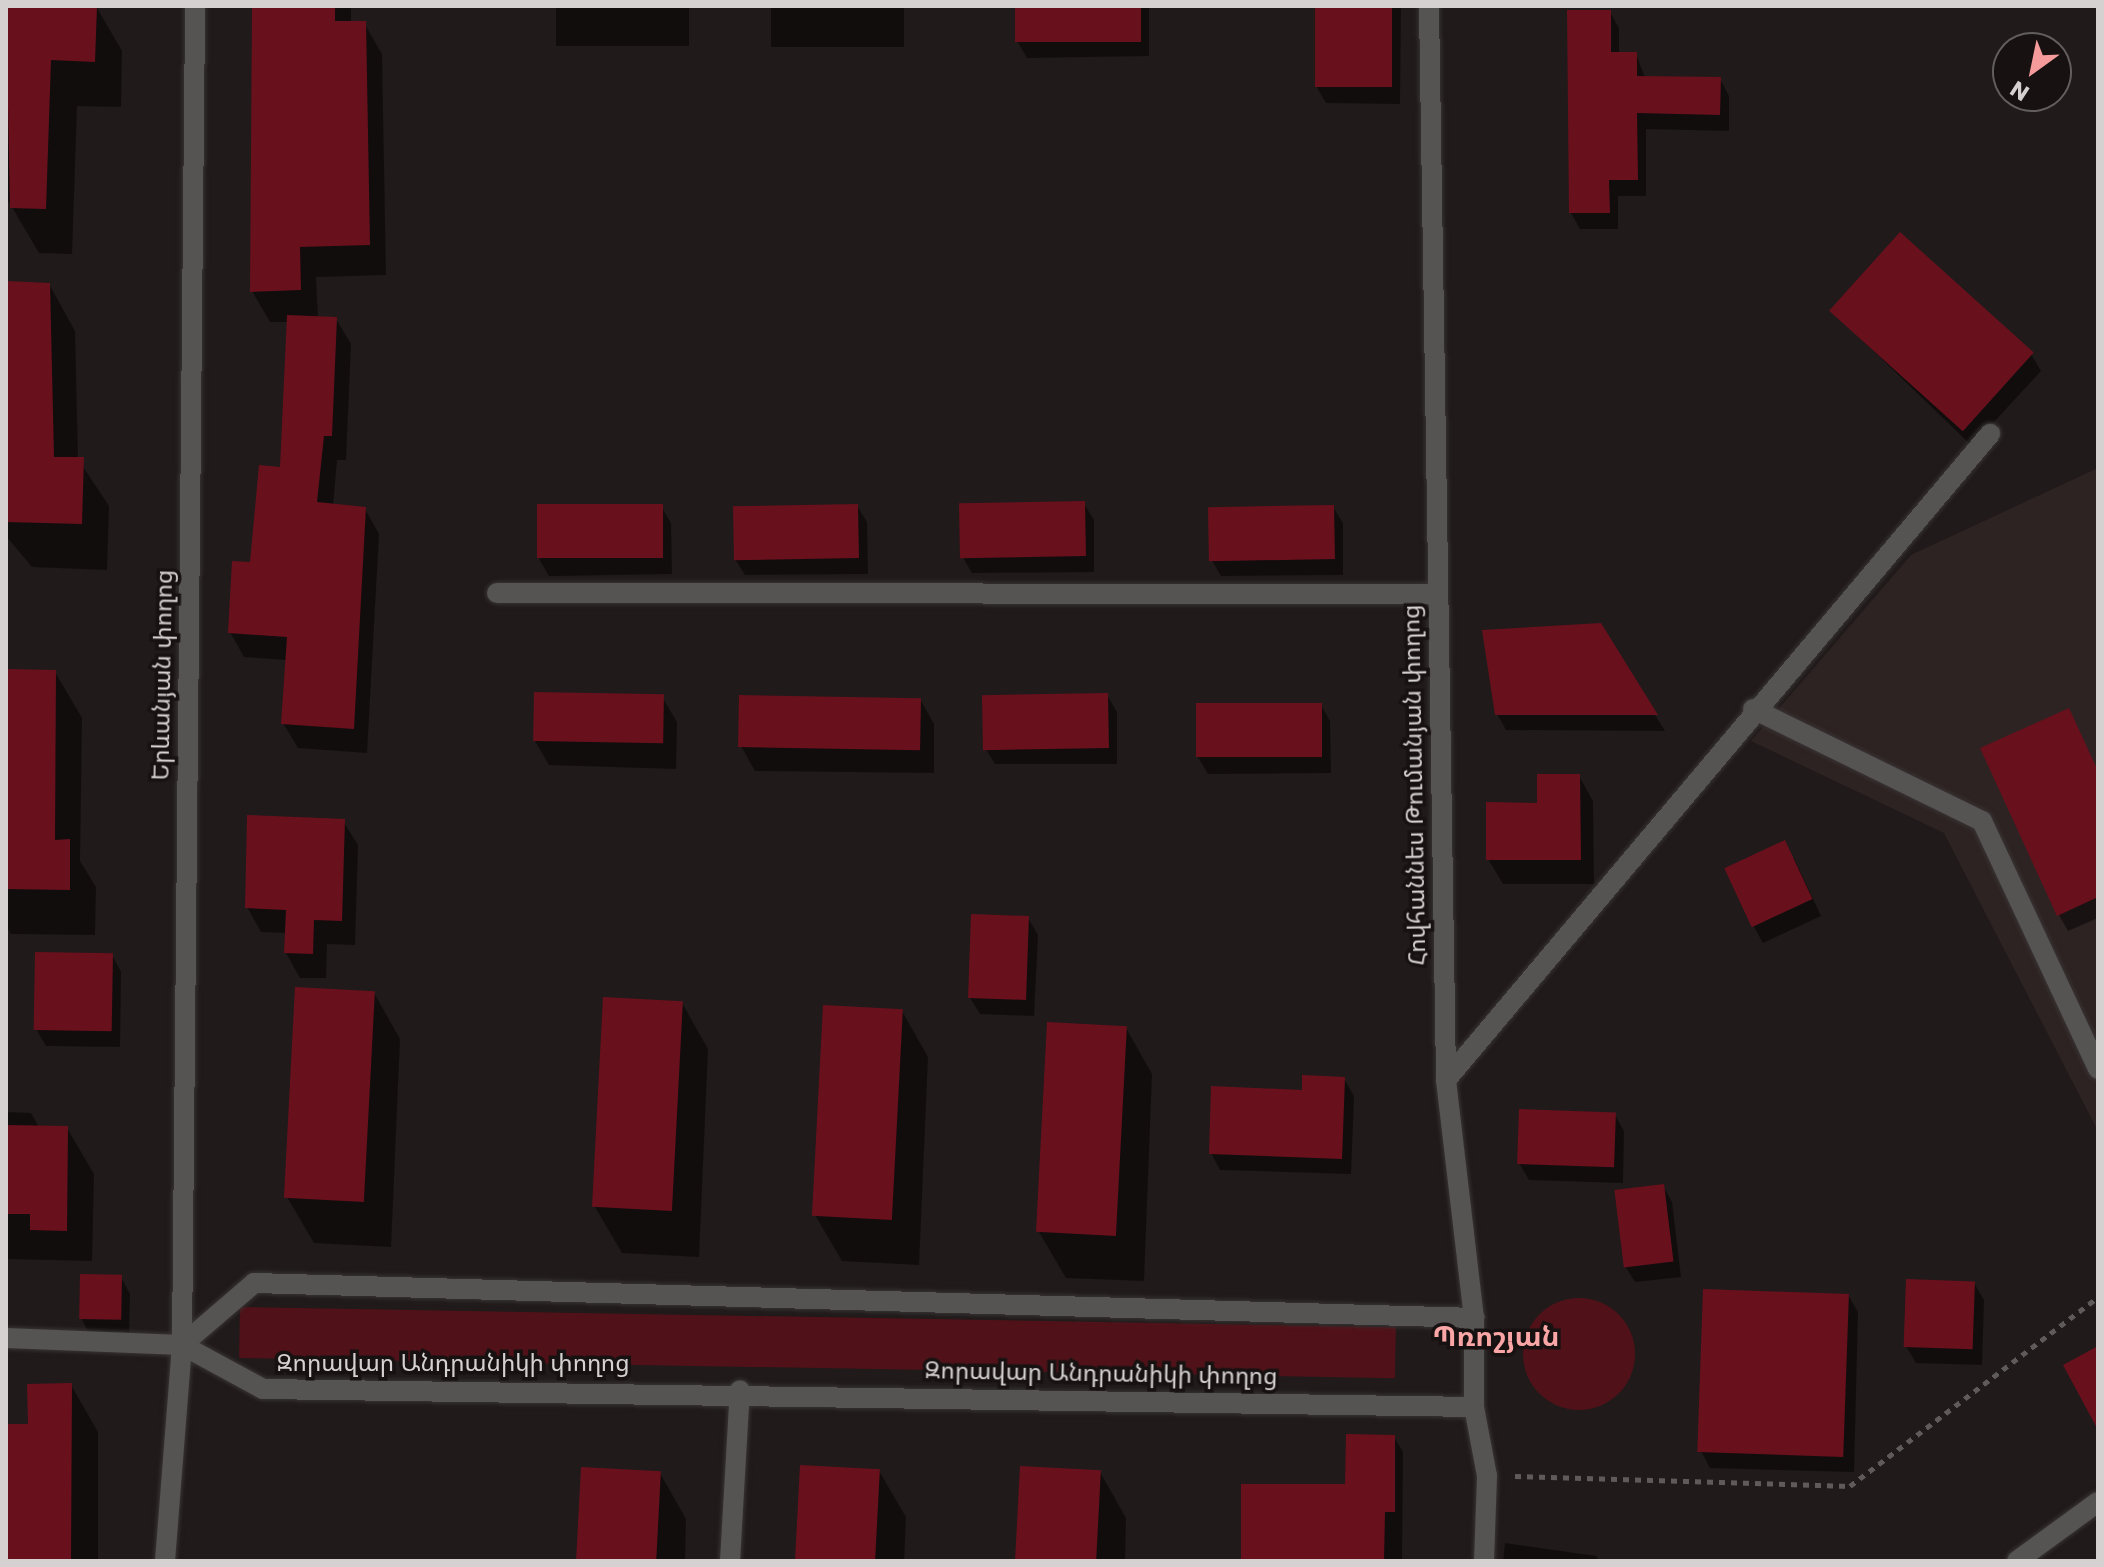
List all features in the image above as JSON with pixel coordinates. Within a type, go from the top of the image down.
[{"type":"street","name":"Երևանյան փողոց","points":[[165,1561],[182,1345],[195,6]]},
{"type":"street","name":"Հովհաննես Թումանյան փողոց","points":[[1429,6],[1446,1080],[1474,1318],[1474,1407],[1487,1476],[1484,1561]]},
{"type":"street","points":[[1446,1080],[1753,709],[1990,434]]},
{"type":"street","points":[[497,593],[1437,594]]},
{"type":"street","points":[[1753,709],[1982,821],[2098,1069]]},
{"type":"street","points":[[6,1338],[182,1345],[254,1283],[1474,1318]]},
{"type":"street","name":"Զորավար Անդրանիկի փողոց","points":[[182,1345],[263,1389],[740,1390],[1474,1407]]},
{"type":"street","points":[[730,1561],[740,1390]]},
{"type":"street","points":[[2017,1561],[2098,1502]]},
{"type":"path","points":[[1487,1476],[1850,1486],[2098,1297]]},
{"type":"shaded area","points":[[2098,468],[2098,1131],[1944,833],[1751,741],[1911,555]]},
{"type":"shaded area","points":[[1579,1298],[1600,1303],[1618,1315],[1630,1333],[1635,1354],[1630,1375],[1618,1393],[1600,1405],[1579,1410],[1558,1405],[1540,1393],[1528,1375],[1523,1354],[1528,1333],[1540,1315],[1558,1303]]},
{"type":"shaded area","points":[[240,1307],[1396,1327],[1395,1378],[239,1358]]},
{"type":"building","points":[[6,6],[97,6],[95,62],[51,60],[46,209],[10,208]]},
{"type":"building","points":[[252,6],[335,6],[335,21],[366,21],[370,245],[300,247],[301,290],[250,292]]},
{"type":"building","points":[[1015,6],[1141,6],[1141,42],[1015,42]]},
{"type":"building","points":[[1315,6],[1392,6],[1392,87],[1315,87]]},
{"type":"building","points":[[1567,10],[1611,10],[1611,52],[1637,52],[1637,76],[1721,77],[1720,115],[1637,113],[1638,180],[1609,180],[1610,213],[1569,213]]},
{"type":"building","points":[[1900,232],[2034,352],[1963,431],[1829,311]]},
{"type":"building","points":[[6,281],[50,283],[54,457],[84,457],[82,524],[6,522]]},
{"type":"building","points":[[287,315],[337,317],[332,436],[324,436],[317,502],[366,507],[354,729],[281,724],[287,637],[228,633],[232,561],[250,562],[259,465],[280,467]]},
{"type":"building","points":[[1085,501],[1086,556],[960,558],[959,503]]},
{"type":"building","points":[[537,504],[663,504],[663,558],[537,558]]},
{"type":"building","points":[[858,504],[859,558],[734,560],[733,506]]},
{"type":"building","points":[[1334,505],[1335,559],[1209,561],[1208,507]]},
{"type":"building","points":[[1601,623],[1658,715],[1495,715],[1482,630]]},
{"type":"building","points":[[6,669],[56,670],[55,840],[70,839],[70,890],[6,889]]},
{"type":"building","points":[[534,692],[664,694],[663,743],[533,741]]},
{"type":"building","points":[[1108,693],[1109,748],[983,750],[982,695]]},
{"type":"building","points":[[739,695],[921,698],[920,750],[738,747]]},
{"type":"building","points":[[1196,703],[1322,703],[1322,757],[1196,757]]},
{"type":"building","points":[[2069,708],[2098,771],[2098,897],[2057,916],[1980,748]]},
{"type":"building","points":[[1537,774],[1580,774],[1581,860],[1486,860],[1486,802],[1537,803]]},
{"type":"building","points":[[247,815],[345,819],[342,921],[314,920],[313,954],[284,953],[286,910],[245,908]]},
{"type":"building","points":[[1785,840],[1812,899],[1752,927],[1724,868]]},
{"type":"building","points":[[971,914],[1029,916],[1026,1000],[968,998]]},
{"type":"building","points":[[35,952],[113,953],[112,1031],[34,1030]]},
{"type":"building","points":[[295,987],[375,991],[364,1202],[284,1198]]},
{"type":"building","points":[[603,997],[683,1001],[672,1211],[592,1207]]},
{"type":"building","points":[[823,1005],[903,1009],[892,1220],[812,1216]]},
{"type":"building","points":[[1047,1022],[1127,1026],[1116,1236],[1036,1232]]},
{"type":"building","points":[[1302,1075],[1345,1077],[1342,1159],[1209,1154],[1211,1086],[1302,1090]]},
{"type":"building","points":[[1519,1109],[1616,1112],[1614,1167],[1517,1164]]},
{"type":"building","points":[[6,1125],[68,1126],[67,1231],[30,1230],[30,1214],[6,1214]]},
{"type":"building","points":[[1664,1184],[1674,1261],[1624,1268],[1614,1190]]},
{"type":"building","points":[[80,1274],[122,1275],[121,1320],[79,1319]]},
{"type":"building","points":[[1906,1279],[1975,1281],[1973,1349],[1904,1347]]},
{"type":"building","points":[[1703,1289],[1849,1294],[1843,1457],[1697,1452]]},
{"type":"building","points":[[2098,1346],[2098,1430],[2063,1365]]},
{"type":"building","points":[[72,1383],[71,1561],[6,1561],[8,1424],[28,1424],[27,1384]]},
{"type":"building","points":[[1346,1434],[1395,1435],[1395,1512],[1385,1512],[1384,1561],[1241,1561],[1241,1484],[1345,1484]]},
{"type":"building","points":[[800,1465],[880,1469],[875,1561],[795,1561]]},
{"type":"building","points":[[1020,1466],[1101,1470],[1096,1561],[1015,1561]]},
{"type":"building","points":[[581,1467],[661,1471],[656,1561],[576,1561]]},
{"type":"district","name":"Պռոշյան","points":[[1496,1337]]}]
